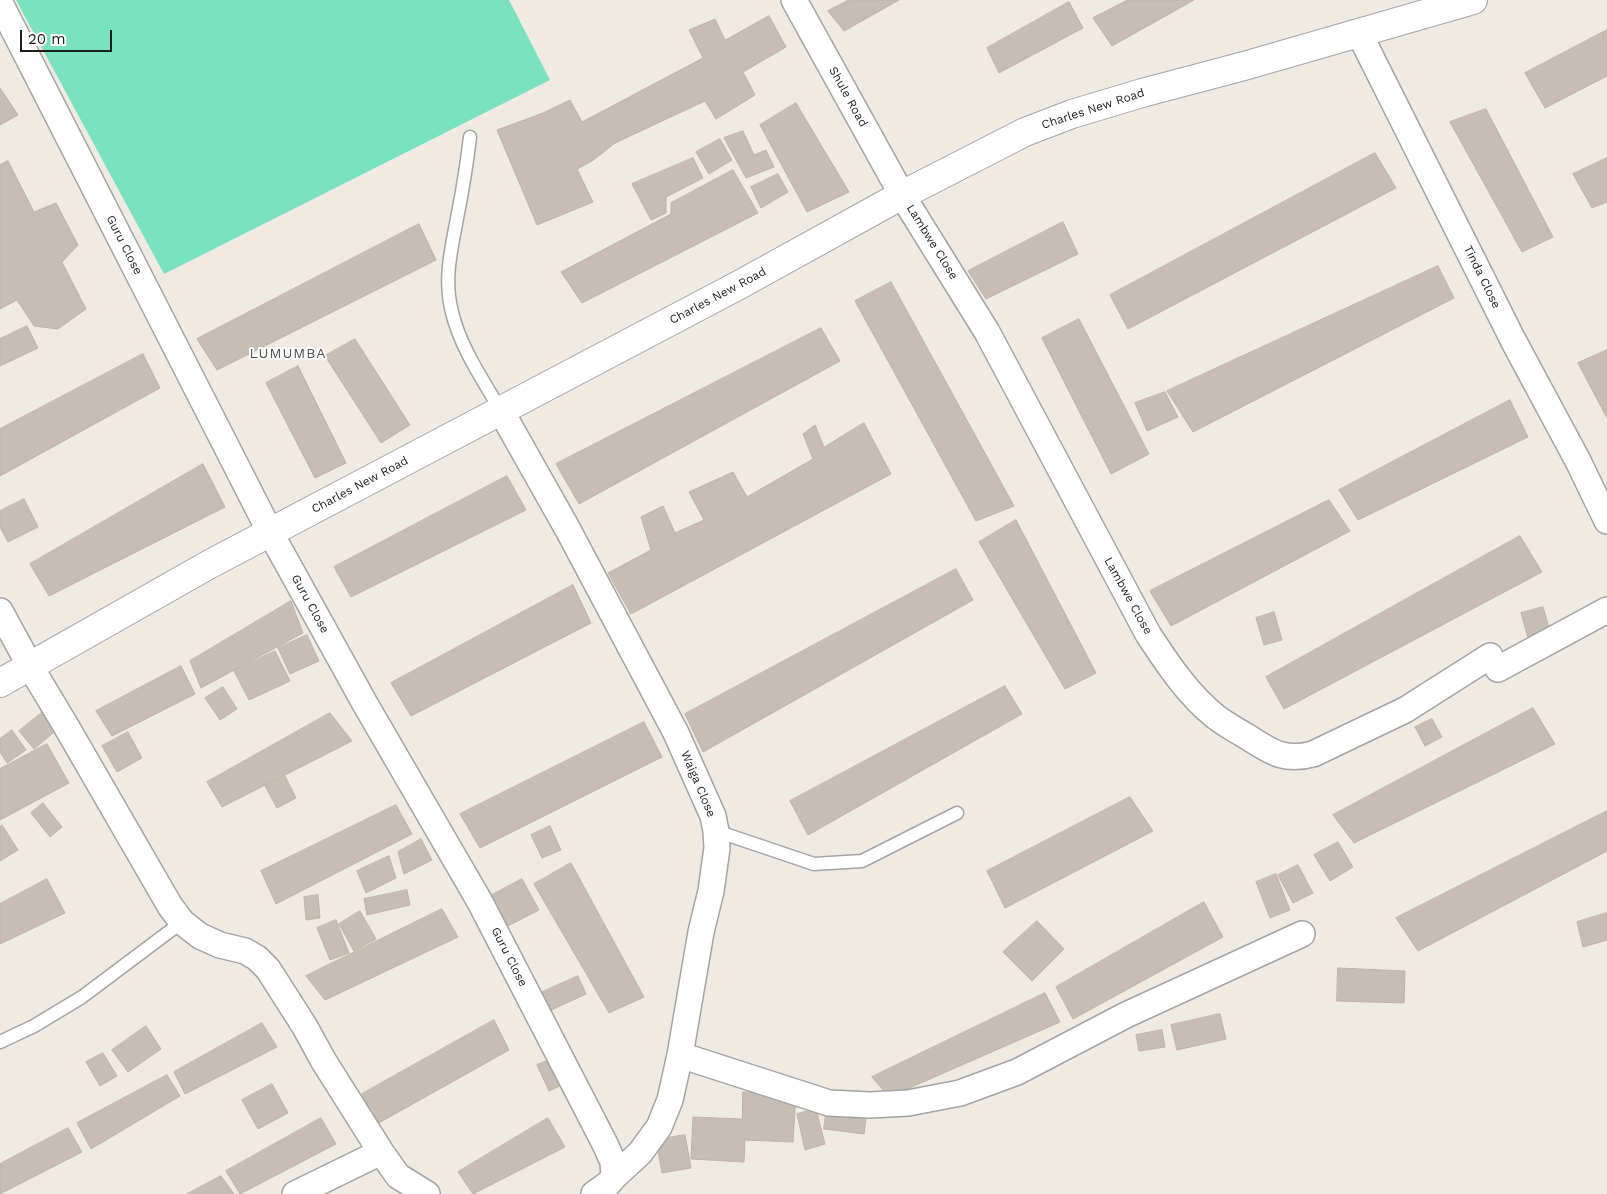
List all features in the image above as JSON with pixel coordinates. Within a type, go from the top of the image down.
[{"type":"street","name":"Shule Road","points":[[794,0],[902,195]]},
{"type":"street","name":"Charles New Road","points":[[0,683],[210,564],[739,285],[902,195],[1026,132],[1072,114],[1473,0]]},
{"type":"street","name":"Guru Close","points":[[0,3],[270,532],[364,702],[480,902],[605,1144],[613,1162],[614,1177]]},
{"type":"street","name":"Tinda Close","points":[[1360,33],[1513,340],[1578,461],[1607,521]]},
{"type":"street","name":"Lambwe Close","points":[[902,195],[988,332],[1148,634],[1171,669],[1216,717],[1274,753],[1288,758],[1313,754],[1405,710],[1494,663],[1607,610]]},
{"type":"street","name":"Waiga Close","points":[[501,411],[567,528],[676,732],[713,816],[716,831],[717,848],[711,891],[701,932],[680,1055],[670,1100],[659,1127],[640,1153],[614,1177]]},
{"type":"street","points":[[0,611],[170,906],[182,922],[200,936],[220,945],[245,951],[257,958],[268,968],[305,1027],[322,1060],[381,1152],[398,1176],[427,1194]]},
{"type":"street","points":[[680,1055],[829,1103],[870,1105],[908,1103],[960,1094],[1017,1072],[1126,1016],[1302,934]]},
{"type":"street","points":[[294,1194],[381,1152]]},
{"type":"street","points":[[594,1194],[614,1177]]},
{"type":"lane","points":[[470,137],[448,267],[448,290],[452,313],[465,347],[501,411]]},
{"type":"lane","points":[[716,831],[814,864],[862,861],[957,812]]},
{"type":"lane","points":[[0,1042],[34,1026],[82,997],[182,922]]},
{"type":"green space","points":[[16,0],[509,0],[550,80],[164,274]]},
{"type":"building","points":[[849,0],[899,0],[844,31],[828,11]]},
{"type":"building","points":[[1128,0],[1194,0],[1112,46],[1093,18]]},
{"type":"building","points":[[1069,2],[1083,28],[999,73],[987,48]]},
{"type":"building","points":[[769,16],[786,47],[743,72],[755,95],[716,119],[705,101],[615,143],[592,161],[577,169],[593,202],[537,225],[497,130],[543,113],[570,100],[582,122],[703,58],[689,30],[715,19],[725,40]]},
{"type":"building","points":[[1607,30],[1607,76],[1545,108],[1525,73]]},
{"type":"building","points":[[0,88],[18,115],[0,125]]},
{"type":"building","points":[[796,103],[849,192],[807,212],[760,125]]},
{"type":"building","points":[[1486,109],[1553,237],[1522,252],[1450,122]]},
{"type":"building","points":[[743,131],[754,155],[766,150],[774,167],[746,178],[724,138]]},
{"type":"building","points":[[720,139],[732,160],[709,174],[696,152]]},
{"type":"building","points":[[1375,153],[1396,188],[1128,329],[1110,295]]},
{"type":"building","points":[[693,158],[703,178],[666,197],[666,213],[651,220],[632,184]]},
{"type":"building","points":[[1607,158],[1607,202],[1592,208],[1573,174]]},
{"type":"building","points":[[8,161],[34,212],[56,203],[78,245],[62,262],[86,309],[58,329],[34,326],[17,300],[0,309],[0,165]]},
{"type":"building","points":[[733,170],[758,213],[582,303],[561,272],[671,214],[671,203]]},
{"type":"building","points":[[778,174],[788,192],[761,208],[751,187]]},
{"type":"building","points":[[1063,222],[1078,254],[986,299],[968,271]]},
{"type":"building","points":[[419,224],[436,260],[217,370],[197,339]]},
{"type":"building","points":[[1438,266],[1454,298],[1193,432],[1167,391]]},
{"type":"building","points":[[891,282],[1014,506],[976,521],[855,301]]},
{"type":"building","points":[[1079,319],[1149,454],[1111,474],[1042,338]]},
{"type":"building","points":[[27,326],[38,348],[0,366],[0,339]]},
{"type":"building","points":[[821,328],[840,361],[579,504],[556,464]]},
{"type":"building","points":[[355,339],[410,425],[381,443],[325,356]]},
{"type":"building","points":[[1607,350],[1607,418],[1578,363]]},
{"type":"building","points":[[143,354],[160,388],[0,476],[0,429]]},
{"type":"building","points":[[298,366],[346,463],[315,478],[266,383]]},
{"type":"building","points":[[1165,392],[1178,417],[1147,431],[1135,403]]},
{"type":"building","points":[[1510,400],[1528,437],[1358,520],[1339,490]]},
{"type":"building","points":[[864,423],[891,474],[631,614],[608,573],[651,550],[641,517],[663,506],[675,533],[704,520],[689,492],[733,472],[747,497],[813,459],[803,434],[815,425],[824,447]]},
{"type":"building","points":[[203,464],[225,507],[49,596],[30,564]]},
{"type":"building","points":[[507,476],[526,510],[351,597],[334,567]]},
{"type":"building","points":[[24,499],[38,527],[8,542],[0,527],[0,511]]},
{"type":"building","points":[[1329,500],[1350,531],[1171,626],[1150,591]]},
{"type":"building","points":[[1016,520],[1096,673],[1065,689],[979,542]]},
{"type":"building","points":[[1520,536],[1542,572],[1284,709],[1266,677]]},
{"type":"building","points":[[956,569],[973,600],[703,752],[685,714]]},
{"type":"building","points":[[573,585],[591,623],[411,716],[391,683]]},
{"type":"building","points":[[291,601],[303,633],[201,688],[190,661]]},
{"type":"building","points":[[1543,607],[1552,638],[1530,645],[1521,613]]},
{"type":"building","points":[[1274,612],[1282,640],[1264,645],[1256,618]]},
{"type":"building","points":[[307,635],[319,661],[290,674],[278,648]]},
{"type":"building","points":[[275,651],[290,681],[249,700],[234,671]]},
{"type":"building","points":[[181,666],[195,694],[112,736],[96,711]]},
{"type":"building","points":[[1005,686],[1022,714],[808,835],[790,801]]},
{"type":"building","points":[[223,687],[237,709],[220,720],[205,698]]},
{"type":"building","points":[[1533,708],[1555,744],[1354,843],[1333,815]]},
{"type":"building","points":[[44,711],[59,728],[34,749],[19,731]]},
{"type":"building","points":[[330,713],[352,741],[222,807],[207,782]]},
{"type":"building","points":[[1432,719],[1442,737],[1425,746],[1415,727]]},
{"type":"building","points":[[644,722],[662,757],[480,848],[460,814]]},
{"type":"building","points":[[12,730],[26,750],[7,763],[0,752],[0,739]]},
{"type":"building","points":[[128,732],[142,758],[117,772],[102,746]]},
{"type":"building","points":[[47,744],[69,783],[0,820],[0,769]]},
{"type":"building","points":[[285,776],[296,798],[277,808],[265,786]]},
{"type":"building","points":[[1130,797],[1153,831],[1005,908],[987,871]]},
{"type":"building","points":[[43,803],[62,827],[50,837],[31,813]]},
{"type":"building","points":[[396,805],[412,834],[276,904],[261,871]]},
{"type":"building","points":[[1607,811],[1607,851],[1418,951],[1396,918]]},
{"type":"building","points":[[2,825],[18,850],[0,861],[0,827]]},
{"type":"building","points":[[550,826],[561,850],[542,858],[531,835]]},
{"type":"building","points":[[421,839],[432,860],[404,874],[398,852]]},
{"type":"building","points":[[1338,842],[1353,867],[1330,881],[1314,855]]},
{"type":"building","points":[[389,856],[396,878],[366,893],[357,871]]},
{"type":"building","points":[[571,863],[644,997],[609,1013],[534,884]]},
{"type":"building","points":[[1298,865],[1313,893],[1293,903],[1278,875]]},
{"type":"building","points":[[1276,874],[1290,910],[1270,918],[1256,882]]},
{"type":"building","points":[[47,879],[65,913],[0,944],[0,904]]},
{"type":"building","points":[[522,879],[539,910],[504,928],[488,897]]},
{"type":"building","points":[[407,890],[410,905],[367,915],[364,899]]},
{"type":"building","points":[[318,895],[320,918],[306,920],[304,897]]},
{"type":"building","points":[[1204,902],[1223,937],[1073,1019],[1056,987]]},
{"type":"building","points":[[442,909],[458,937],[325,1000],[306,976]]},
{"type":"building","points":[[360,911],[376,939],[354,951],[339,924]]},
{"type":"building","points":[[1607,913],[1607,940],[1583,947],[1577,922]]},
{"type":"building","points":[[336,920],[349,953],[330,960],[317,928]]},
{"type":"building","points":[[1037,921],[1064,949],[1032,981],[1003,952]]},
{"type":"building","points":[[1338,968],[1405,971],[1404,1003],[1337,1001]]},
{"type":"building","points":[[578,976],[586,994],[547,1012],[538,994]]},
{"type":"building","points":[[1045,993],[1060,1022],[889,1097],[872,1077]]},
{"type":"building","points":[[1220,1014],[1226,1039],[1177,1050],[1171,1025]]},
{"type":"building","points":[[494,1020],[509,1050],[377,1124],[362,1094]]},
{"type":"building","points":[[262,1023],[277,1047],[185,1094],[174,1072]]},
{"type":"building","points":[[146,1026],[161,1049],[128,1072],[112,1050]]},
{"type":"building","points":[[1162,1030],[1165,1047],[1139,1051],[1136,1035]]},
{"type":"building","points":[[103,1053],[117,1076],[100,1086],[86,1062]]},
{"type":"building","points":[[554,1058],[566,1083],[549,1091],[537,1065]]},
{"type":"building","points":[[167,1075],[180,1096],[91,1149],[77,1123]]},
{"type":"building","points":[[272,1084],[288,1113],[258,1129],[242,1100]]},
{"type":"building","points":[[743,1092],[796,1095],[793,1142],[745,1140],[744,1162],[691,1159],[693,1117],[742,1119]]},
{"type":"building","points":[[816,1109],[825,1144],[805,1150],[797,1114]]},
{"type":"building","points":[[826,1113],[866,1118],[864,1134],[824,1129]]},
{"type":"building","points":[[321,1118],[336,1144],[240,1194],[226,1171]]},
{"type":"building","points":[[548,1118],[565,1147],[473,1194],[458,1172]]},
{"type":"building","points":[[68,1128],[82,1152],[0,1194],[0,1164]]},
{"type":"building","points":[[685,1135],[691,1168],[662,1173],[656,1140]]},
{"type":"building","points":[[221,1176],[234,1194],[187,1194]]},
{"type":"district","name":"LUMUMBA","points":[[288,354]]}]
